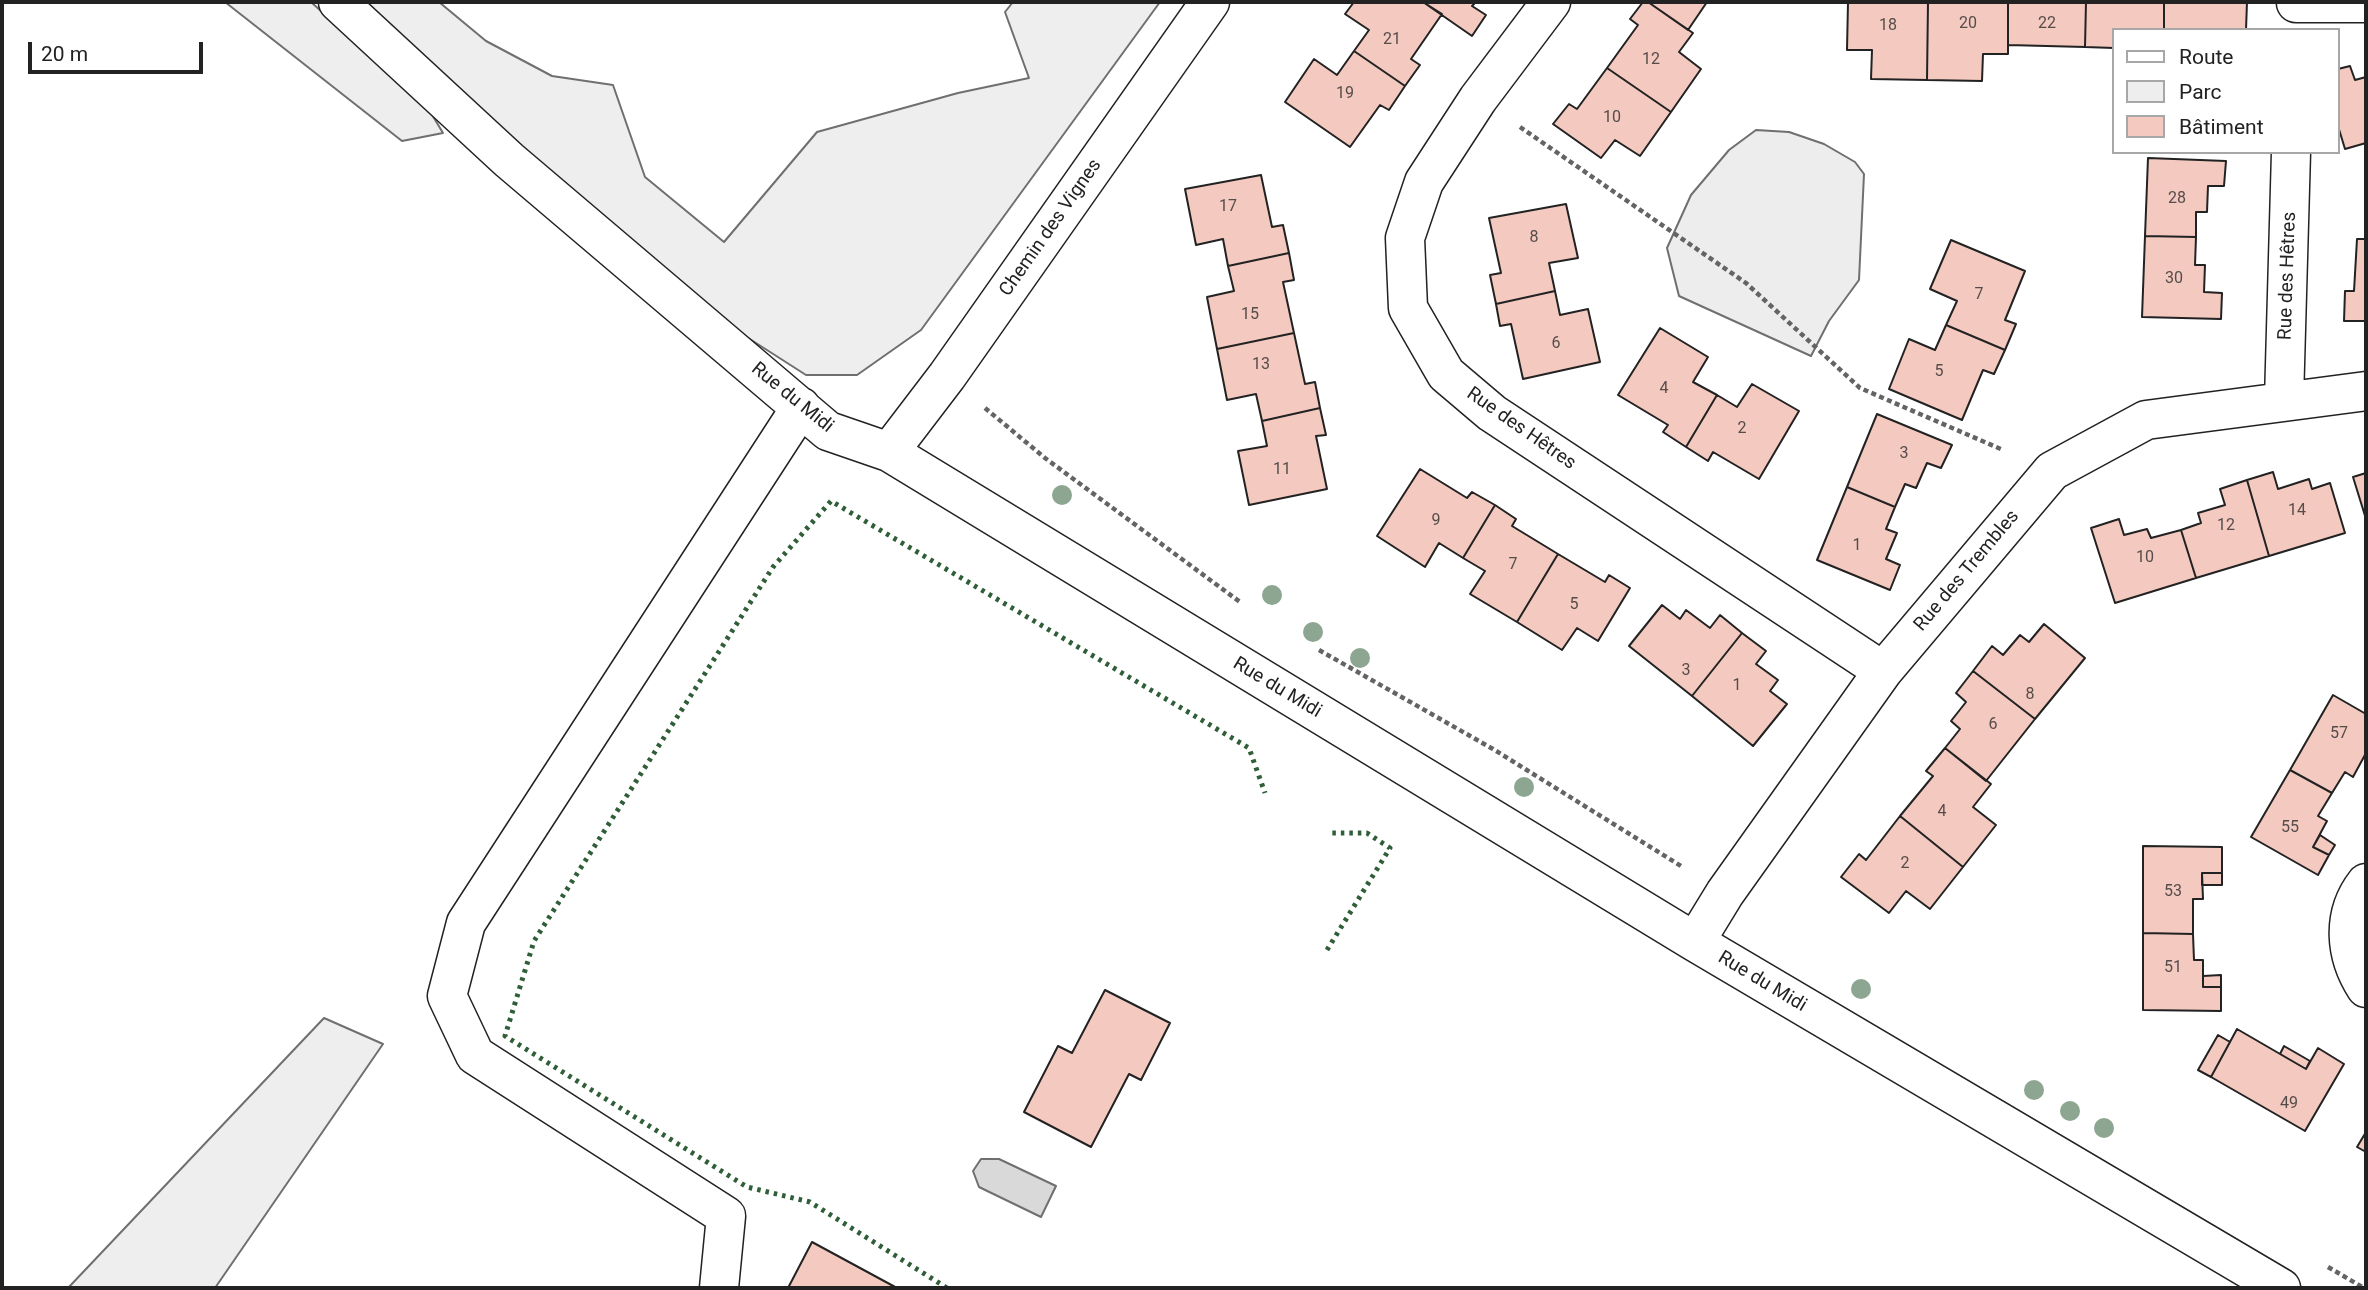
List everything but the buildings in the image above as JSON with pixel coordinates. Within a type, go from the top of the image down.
[{"type":"street","name":"Rue du Midi","points":[[338,2],[509,160],[828,431],[888,452],[1695,942],[2281,1288]]},
{"type":"street","name":"Chemin des Vignes","points":[[888,452],[947,376],[1210,2]]},
{"type":"street","name":"Rue des Hêtres","points":[[1550,2],[1478,99],[1424,182],[1405,238],[1408,308],[1446,374],[1492,413],[1883,671]]},
{"type":"street","points":[[2295,28],[2296,2],[2366,3]]},
{"type":"street","name":"Rue des Hêtres","points":[[2284,400],[2291,154]]},
{"type":"street","name":"Rue des Trembles","points":[[1695,942],[1724,893],[1883,671],[2052,471],[2146,420],[2366,391]]},
{"type":"street","points":[[719,1288],[726,1216],[475,1055],[447,996],[466,922],[801,407]]},
{"type":"street","points":[[2366,883],[2355,897],[2348,932],[2353,967],[2366,988]]},
{"type":"path","points":[[1478,99],[1746,283],[1860,388],[2052,471]]},
{"type":"path","points":[[947,376],[1045,458],[1245,606]]},
{"type":"path","points":[[1315,648],[1493,749],[1724,893]]},
{"type":"path","points":[[2317,1261],[2364,1288]]},
{"type":"green space","points":[[225,2],[311,2],[428,108],[443,133],[402,141]]},
{"type":"green space","points":[[361,2],[439,2],[486,41],[552,76],[613,85],[645,177],[724,242],[817,132],[958,93],[1029,78],[1005,12],[1013,2],[1160,2],[921,330],[857,375],[806,375],[706,311]]},
{"type":"green space","points":[[324,1018],[383,1044],[215,1288],[68,1288]]},
{"type":"shaded area","points":[[1756,130],[1789,132],[1824,144],[1855,162],[1864,174],[1859,280],[1829,321],[1811,356],[1679,296],[1667,248],[1691,195],[1729,150]]},
{"type":"shaded area","points":[[981,1159],[999,1159],[1056,1186],[1041,1217],[979,1187],[973,1171]]},
{"type":"hedge","points":[[947,1288],[810,1202],[747,1187],[505,1036],[534,941],[773,567],[831,501],[1249,748],[1265,793]]},
{"type":"hedge","points":[[1327,950],[1390,848],[1367,833],[1328,833]]}]
